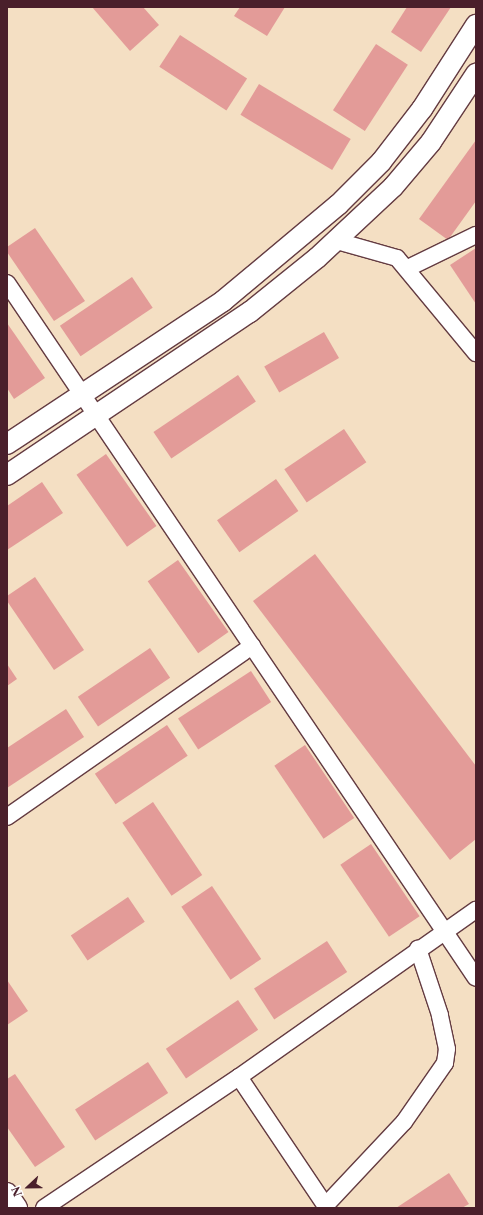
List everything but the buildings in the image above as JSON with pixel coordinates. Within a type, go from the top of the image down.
[{"type":"street","points":[[7,444],[223,301],[338,205],[381,162],[422,109],[476,26]]},
{"type":"street","points":[[7,475],[96,417],[250,312],[337,241],[393,187],[432,142],[476,74]]},
{"type":"street","points":[[408,268],[476,235]]},
{"type":"street","points":[[337,241],[382,252],[408,268],[476,353]]},
{"type":"street","points":[[7,283],[476,978]]},
{"type":"street","points":[[7,817],[252,646]]},
{"type":"street","points":[[44,1208],[239,1078],[418,949],[476,910]]},
{"type":"street","points":[[239,1078],[327,1207],[404,1122],[445,1063],[447,1049],[440,1015],[418,949]]},
{"type":"street","points":[[7,1193],[17,1208]]}]
